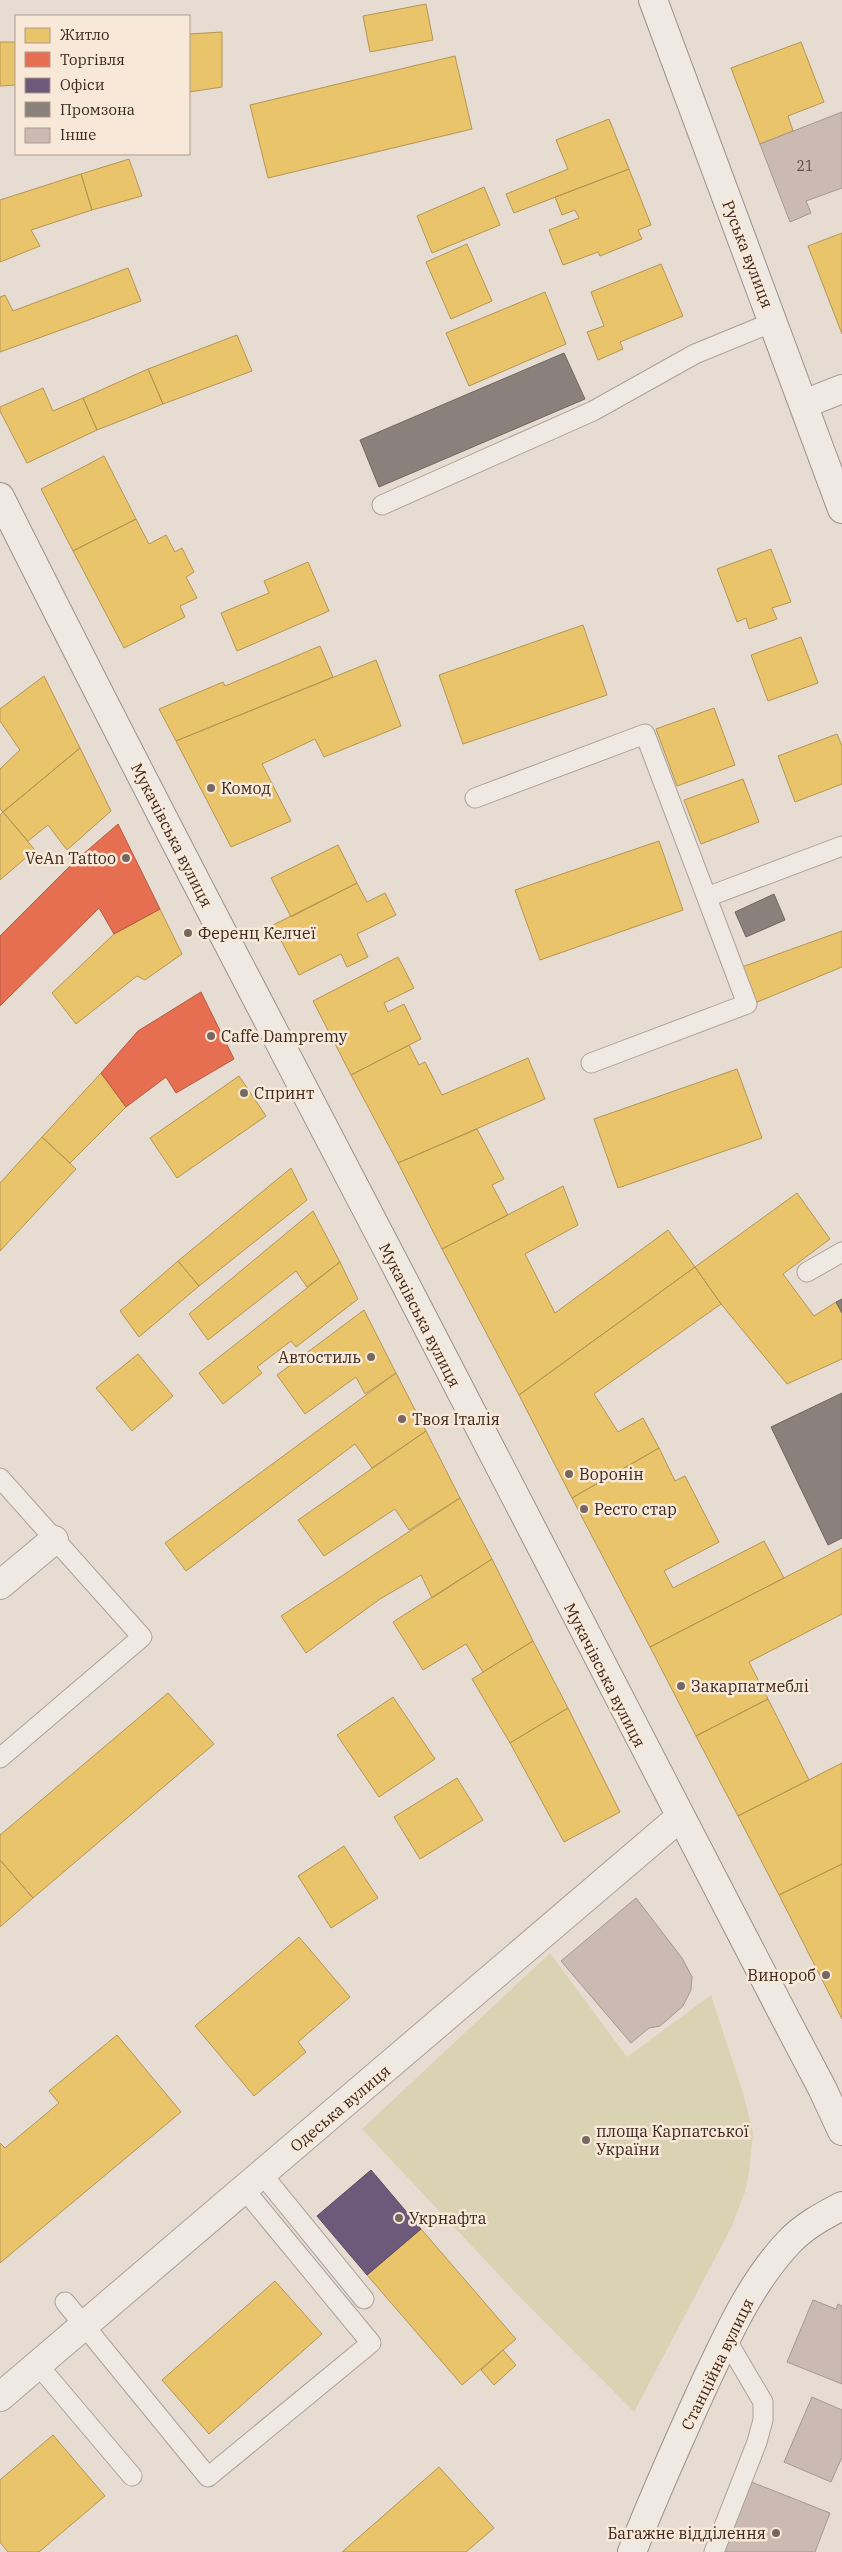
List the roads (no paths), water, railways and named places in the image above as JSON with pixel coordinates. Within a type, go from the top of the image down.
[{"type":"main road","name":"Руська вулиця","points":[[653,0],[842,509]]},
{"type":"main road","points":[[804,404],[842,389]]},
{"type":"main road","name":"Мукачівська вулиця","points":[[0,497],[306,1096],[405,1284],[679,1818],[822,2088],[842,2131]]},
{"type":"main road","points":[[0,1585],[54,1540]]},
{"type":"main road","name":"Одеська вулиця","points":[[0,2398],[679,1818]]},
{"type":"main road","name":"Станційна вулиця","points":[[632,2552],[661,2479],[726,2339],[763,2275],[789,2242],[813,2221],[842,2206]]},
{"type":"lane","points":[[382,505],[593,411],[695,354],[773,322]]},
{"type":"lane","points":[[475,798],[645,734],[747,1004],[591,1064]]},
{"type":"lane","points":[[707,897],[842,846]]},
{"type":"lane","points":[[807,1272],[842,1252]]},
{"type":"lane","points":[[0,1478],[142,1637],[0,1758]]},
{"type":"lane","points":[[253,2182],[364,2299]]},
{"type":"lane","points":[[65,2302],[208,2477],[371,2342],[253,2182]]},
{"type":"lane","points":[[714,2552],[757,2442],[763,2420],[763,2402],[726,2339]]},
{"type":"lane","points":[[38,2365],[132,2476]]},
{"type":"place","name":"Комод","points":[[211,788]]},
{"type":"place","name":"VeAn Tattoo","points":[[126,858]]},
{"type":"place","name":"Ференц Келчеї","points":[[188,933]]},
{"type":"place","name":"Caffe Dampremy","points":[[211,1036]]},
{"type":"place","name":"Спринт","points":[[244,1093]]},
{"type":"place","name":"Автостиль","points":[[371,1357]]},
{"type":"place","name":"Твоя Італія","points":[[402,1419]]},
{"type":"place","name":"Воронін","points":[[569,1474]]},
{"type":"place","name":"Ресто стар","points":[[584,1509]]},
{"type":"place","name":"Закарпатмеблі","points":[[681,1686]]},
{"type":"place","name":"Винороб","points":[[826,1975]]},
{"type":"place","name":"площа Карпатської України","points":[[586,2140]]},
{"type":"place","name":"Укрнафта","points":[[399,2218]]},
{"type":"place","name":"Багажне відділення","points":[[776,2533]]}]
